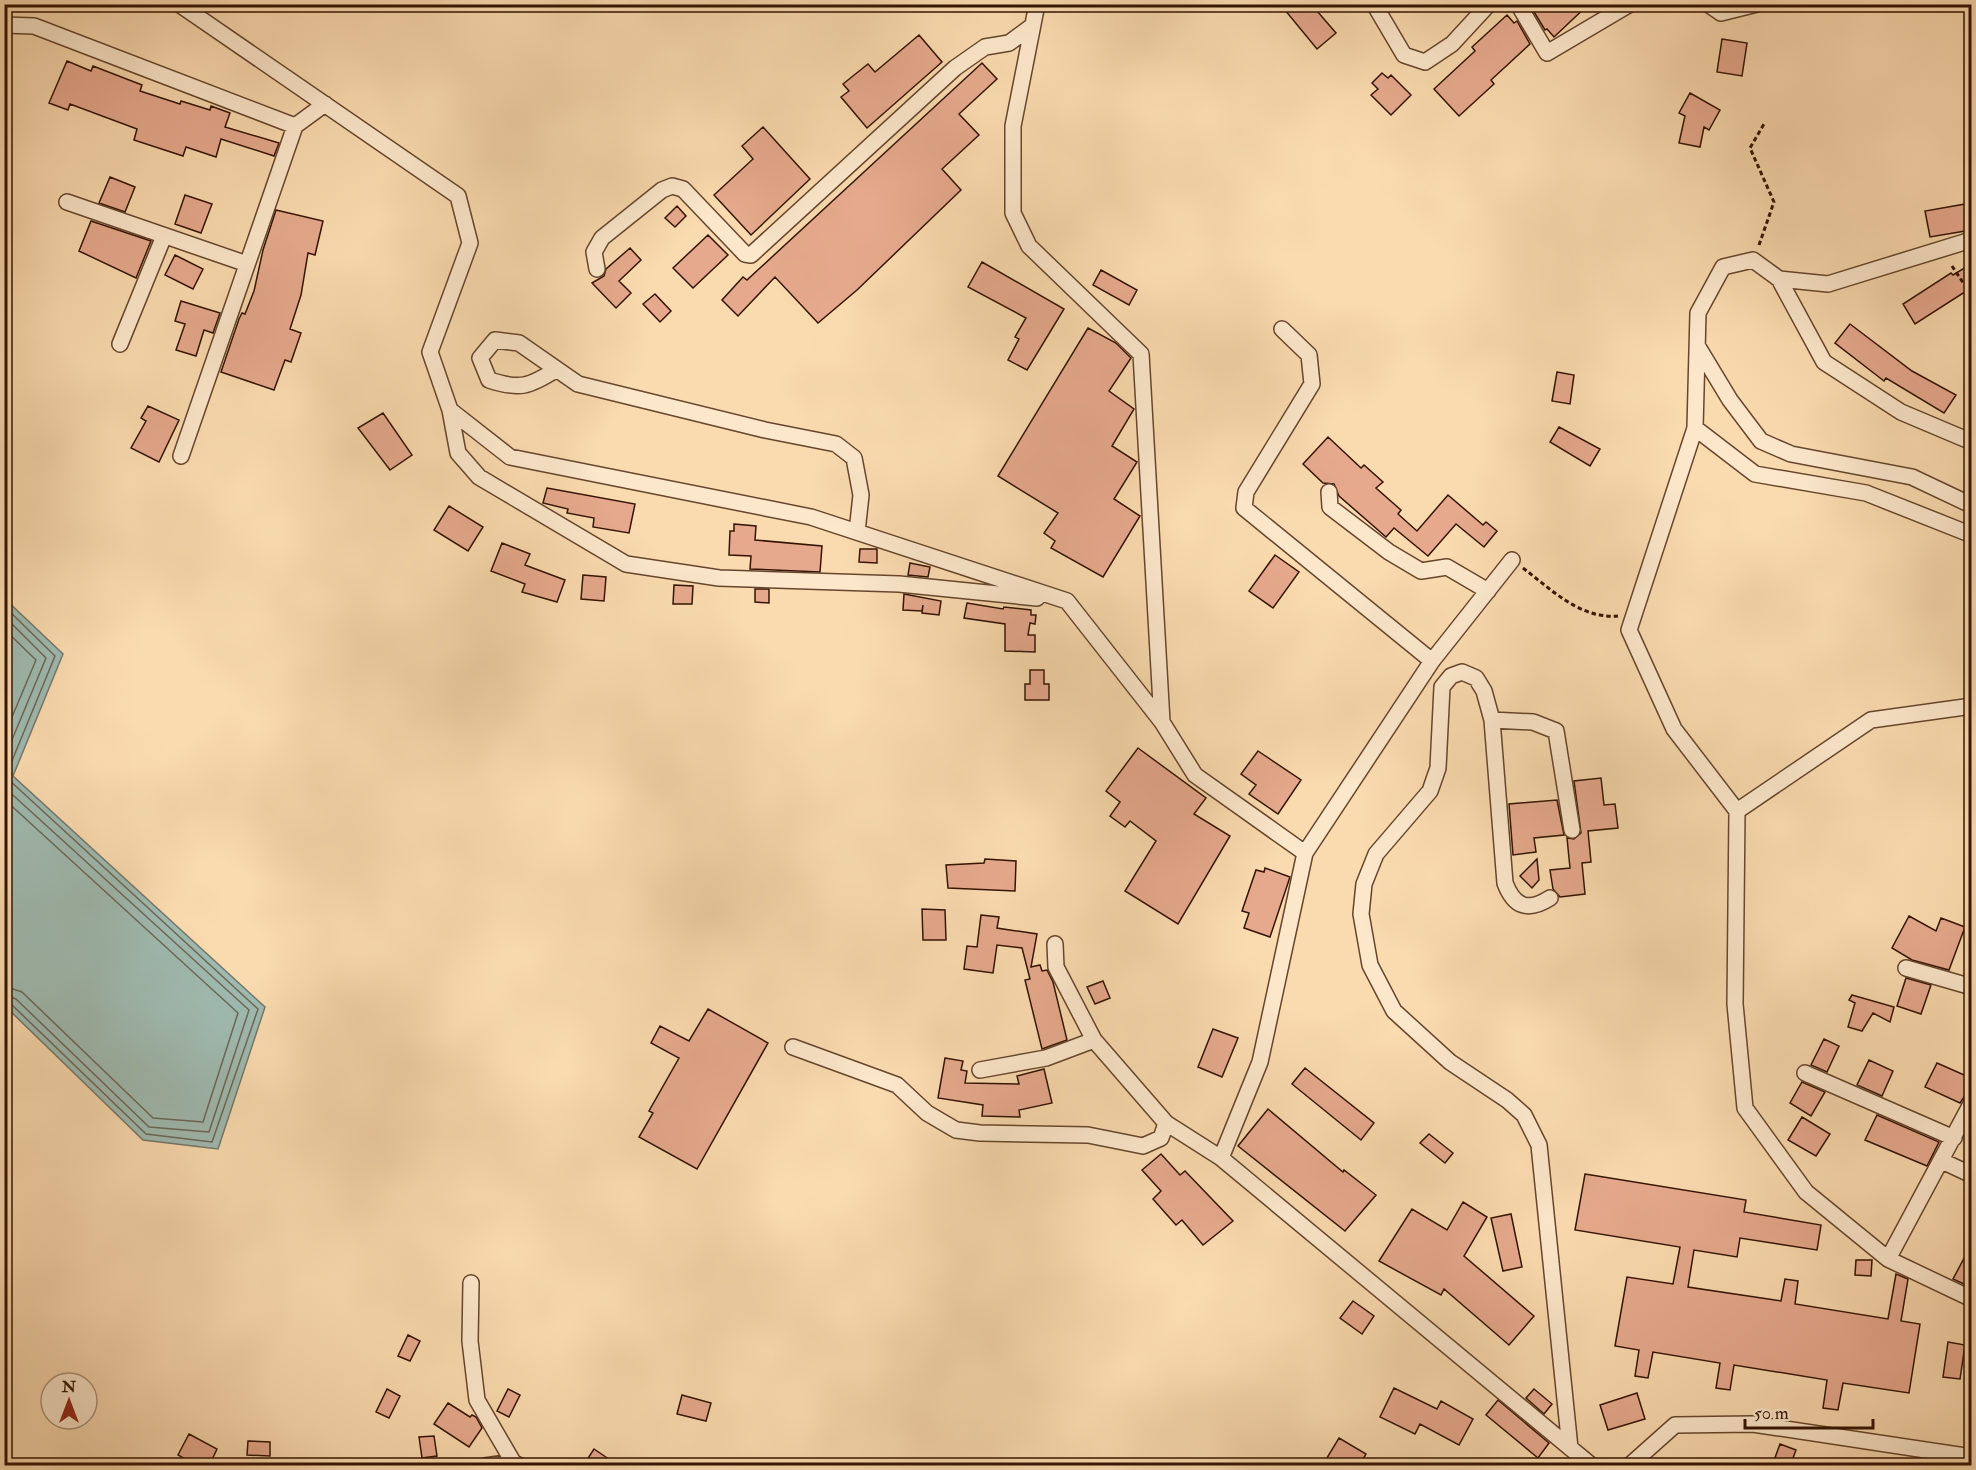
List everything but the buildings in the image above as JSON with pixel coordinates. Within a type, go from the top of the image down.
[{"type":"street","points":[[179,4],[458,196],[470,243],[430,352],[450,410],[458,453],[478,477],[626,564],[719,578],[899,584],[1067,601]]},
{"type":"street","points":[[1037,4],[1013,126],[1013,213],[1029,246],[1141,354],[1162,722]]},
{"type":"street","points":[[1374,4],[1404,56],[1425,62],[1452,44],[1489,4]]},
{"type":"street","points":[[1518,4],[1547,54],[1630,4]]},
{"type":"street","points":[[1708,4],[1721,13],[1756,4]]},
{"type":"street","points":[[4,25],[34,26],[295,126]]},
{"type":"street","points":[[597,269],[594,252],[602,238],[662,189],[672,186],[683,189],[745,254],[751,255],[955,68],[986,47],[1009,43],[1032,26]]},
{"type":"street","points":[[181,456],[295,126],[325,104]]},
{"type":"street","points":[[66,202],[247,264]]},
{"type":"street","points":[[120,344],[164,236]]},
{"type":"street","points":[[1779,279],[1828,284],[1971,240]]},
{"type":"street","points":[[1971,442],[1901,412],[1824,362],[1779,279],[1753,261],[1724,267],[1698,313],[1695,428],[1629,630],[1674,729],[1737,811],[1735,1004],[1745,1108],[1806,1192],[1888,1260],[1971,1299]]},
{"type":"street","points":[[1282,329],[1309,355],[1312,384],[1246,492],[1244,508],[1432,661]]},
{"type":"street","points":[[557,369],[539,381],[512,387],[489,380],[480,358],[495,340],[519,343],[557,369],[578,384],[765,430],[836,444],[854,459],[861,495],[857,532]]},
{"type":"street","points":[[1698,347],[1730,400],[1761,441],[1791,454],[1912,477],[1969,504],[1971,502]]},
{"type":"street","points":[[450,410],[510,457],[811,517],[1067,601],[1162,722],[1195,775],[1305,852]]},
{"type":"street","points":[[1695,428],[1755,474],[1866,493],[1971,535]]},
{"type":"street","points":[[1329,492],[1330,507],[1389,552],[1421,571],[1448,567],[1488,591]]},
{"type":"street","points":[[1221,1158],[1260,1062],[1305,852],[1432,661],[1512,560]]},
{"type":"street","points":[[1550,898],[1538,906],[1520,904],[1510,895],[1505,883],[1492,720],[1484,691],[1476,678],[1462,672],[1451,676],[1443,687],[1438,768],[1430,790],[1376,854],[1364,884],[1361,914],[1370,965],[1394,1011],[1450,1062],[1507,1100],[1524,1115],[1539,1145],[1570,1448]]},
{"type":"street","points":[[1737,811],[1871,720],[1971,706]]},
{"type":"street","points":[[1492,720],[1533,722],[1556,731],[1572,830]]},
{"type":"street","points":[[1055,944],[1056,967],[1094,1040],[1166,1123],[1221,1158],[1592,1466]]},
{"type":"street","points":[[1906,968],[1971,987]]},
{"type":"street","points":[[981,1070],[1046,1058],[1094,1040]]},
{"type":"street","points":[[793,1047],[897,1085],[927,1113],[956,1130],[980,1133],[1088,1135],[1143,1146],[1161,1138],[1166,1123]]},
{"type":"street","points":[[1805,1073],[1954,1138]]},
{"type":"street","points":[[1888,1260],[1971,1102]]},
{"type":"street","points":[[1942,1161],[1971,1175]]},
{"type":"street","points":[[471,1283],[470,1341],[477,1400],[516,1464],[485,1466]]},
{"type":"street","points":[[1629,1466],[1675,1425],[1753,1424],[1971,1457]]},
{"type":"path","points":[[1753,261],[1774,202],[1750,148],[1764,124]]},
{"type":"path","points":[[1952,266],[1971,296]]},
{"type":"path","points":[[1512,560],[1579,610],[1601,617],[1634,615]]},
{"type":"water","points":[[4,598],[63,654],[13,776],[265,1007],[218,1149],[143,1140],[5,1006]]}]
